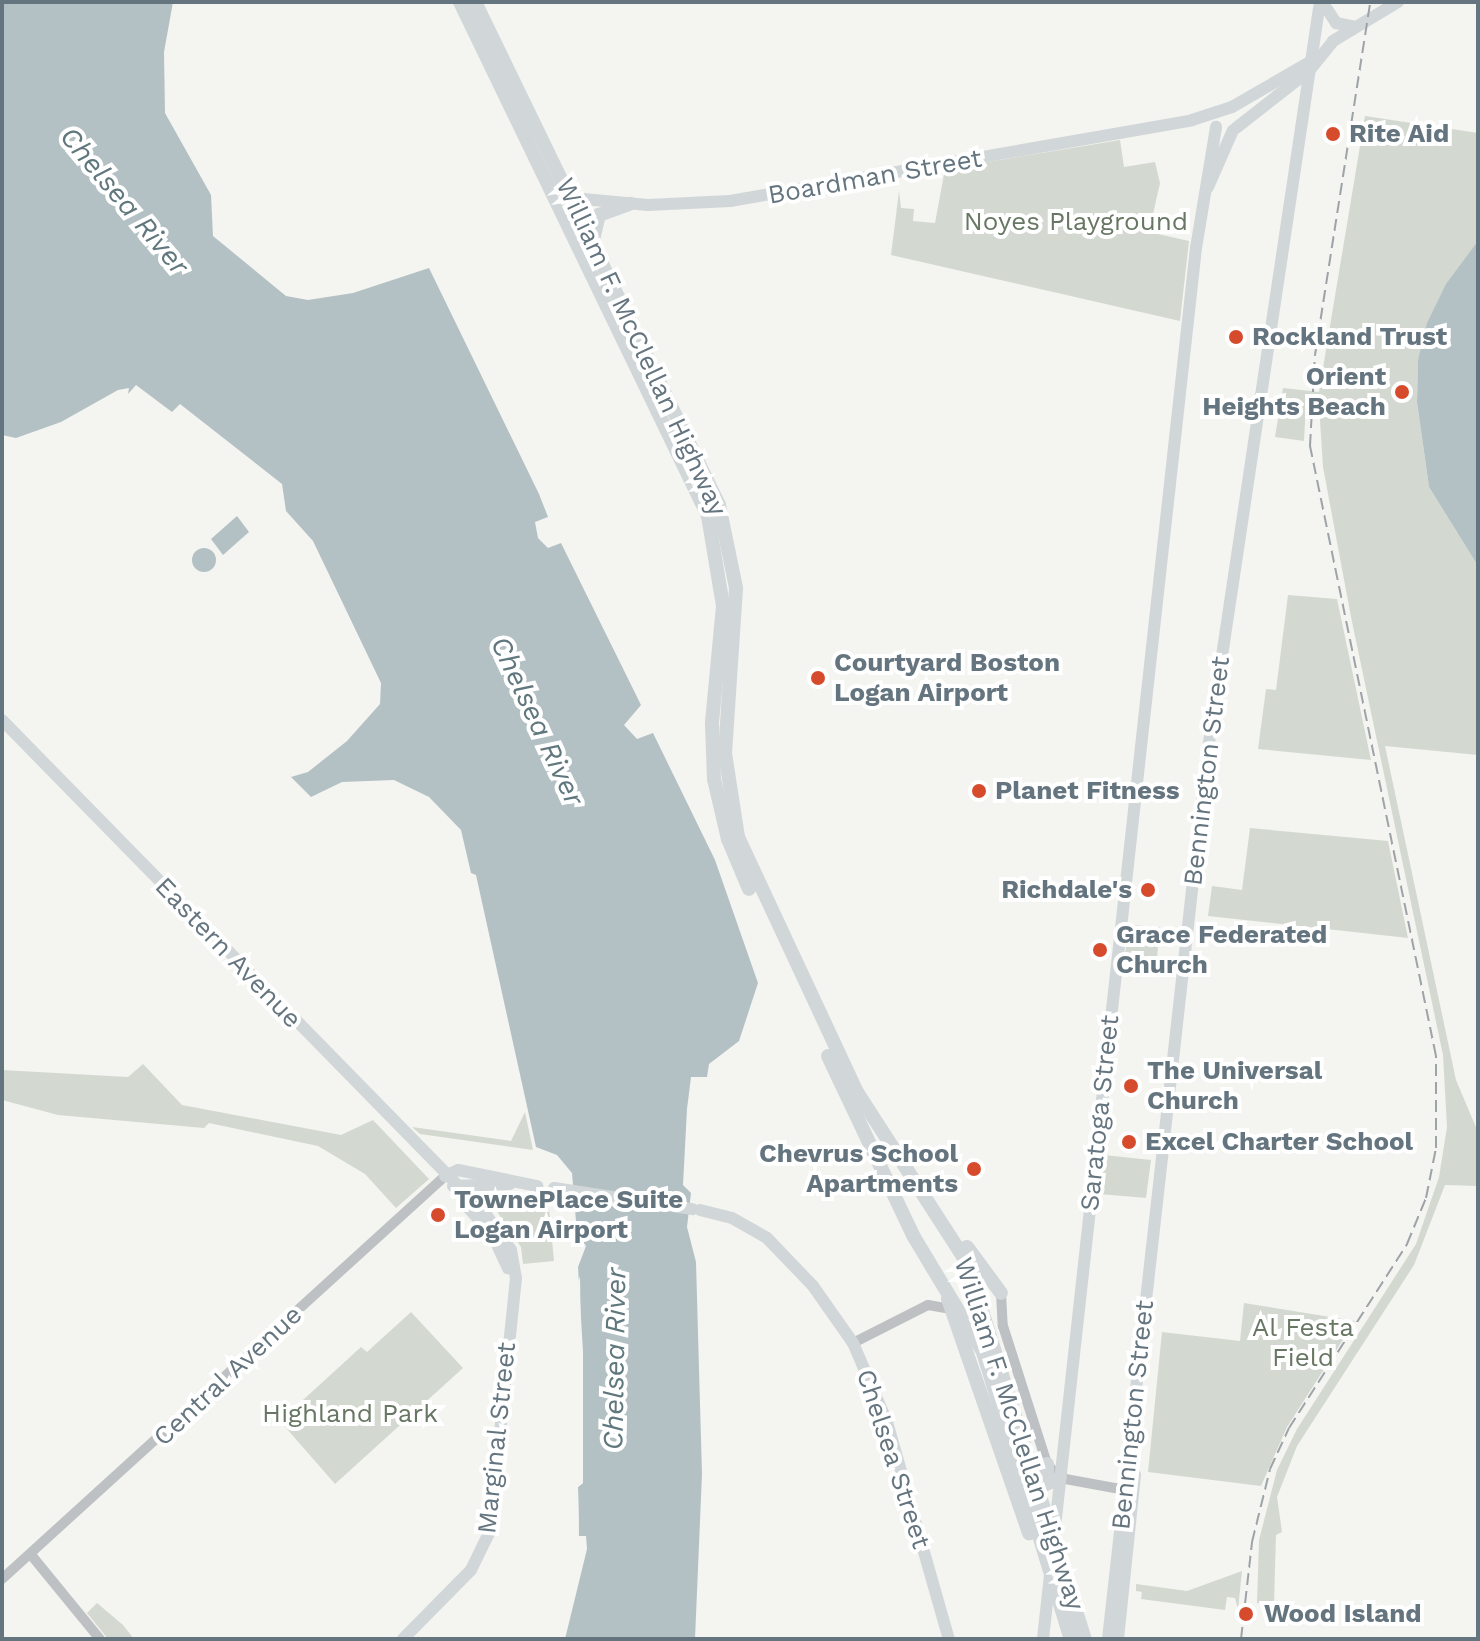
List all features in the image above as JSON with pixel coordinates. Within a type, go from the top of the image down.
[{"type":"highway","name":"William F. McClellan Highway","points":[[460,2],[563,197],[593,244],[708,478],[728,533],[737,607],[725,761],[740,844],[857,1092],[941,1217],[974,1280],[1022,1475],[1085,1639]]},
{"type":"highway","name":"William F. McClellan Highway","points":[[475,2],[694,481],[713,533],[723,612],[712,754],[729,845],[912,1231],[988,1365],[1071,1639]]},
{"type":"highway","points":[[593,244],[597,217],[630,204]]},
{"type":"highway","points":[[941,1217],[1001,1293]]},
{"type":"highway","points":[[1034,1490],[1047,1477],[1047,1464]]},
{"type":"highway","points":[[1022,1475],[1024,1490],[1034,1490],[1060,1478]]},
{"type":"highway","points":[[1022,1475],[1048,1591]]},
{"type":"main road","name":"Saratoga Street","points":[[1201,205],[1235,129],[1356,27],[1398,2]]},
{"type":"main road","points":[[1325,4],[1336,23],[1356,27]]},
{"type":"main road","name":"Bennington Street","points":[[1108,1639],[1130,1485],[1205,769],[1275,330],[1313,63],[1325,4]]},
{"type":"main road","name":"Saratoga Street","points":[[1043,1639],[1201,205],[1218,118],[1313,63]]},
{"type":"main road","points":[[1236,115],[1235,129],[1224,133],[1218,118],[1236,115]]},
{"type":"main road","name":"Boardman Street","points":[[563,197],[630,204],[741,200],[1192,120],[1218,118]]},
{"type":"main road","name":"Eastern Avenue","points":[[2,720],[450,1177]]},
{"type":"main road","name":"Chelsea Street","points":[[450,1177],[501,1180],[700,1210],[748,1225],[774,1244],[813,1286],[853,1343],[887,1422],[949,1639]]},
{"type":"main road","name":"Marginal Street","points":[[403,1639],[471,1570],[489,1537],[512,1302],[513,1259],[485,1213],[450,1177]]},
{"type":"main road","name":"Marginal Street","points":[[450,1177],[499,1245],[511,1278],[512,1302]]},
{"type":"main road","points":[[485,1213],[485,1196],[501,1180]]},
{"type":"main road","name":"Bennington Street","points":[[1118,1639],[1123,1544]]},
{"type":"street","name":"Chelsea Street","points":[[433,1187],[450,1177]]},
{"type":"street","name":"Central Avenue","points":[[2,1579],[32,1556],[433,1187]]},
{"type":"street","points":[[928,1305],[941,1280]]},
{"type":"street","points":[[1001,1293],[1003,1326],[1047,1464],[1060,1478],[1130,1485]]},
{"type":"street","points":[[853,1343],[911,1310],[928,1305],[957,1310]]},
{"type":"street","points":[[32,1556],[100,1639]]},
{"type":"green space","points":[[1365,116],[1478,133],[1478,241],[1418,360],[1417,402],[1429,487],[1478,566],[1478,755],[1385,746],[1456,1080],[1478,1132],[1478,1186],[1445,1185],[1414,1265],[1297,1446],[1277,1497],[1282,1532],[1276,1535],[1274,1604],[1257,1603],[1259,1540],[1277,1470],[1297,1429],[1416,1244],[1439,1177],[1447,1127],[1443,1055],[1351,617],[1323,467],[1319,405],[1306,403],[1304,441],[1275,437],[1283,388],[1319,392]]},
{"type":"green space","name":"Noyes Playground","points":[[1120,140],[1124,167],[1155,162],[1160,183],[1149,232],[1189,241],[1180,321],[891,255],[899,191],[901,208],[914,209],[913,221],[935,223],[945,169]]},
{"type":"green space","points":[[1288,595],[1337,599],[1371,760],[1258,749],[1266,689],[1276,690]]},
{"type":"green space","points":[[1250,828],[1388,841],[1408,938],[1208,916],[1212,886],[1242,890]]},
{"type":"green space","points":[[1129,925],[1160,927],[1157,958],[1125,954]]},
{"type":"green space","points":[[143,1064],[182,1105],[341,1135],[373,1120],[429,1179],[396,1208],[365,1174],[318,1146],[209,1123],[204,1128],[58,1115],[2,1100],[2,1070],[128,1077]]},
{"type":"green space","points":[[525,1112],[533,1150],[420,1134],[412,1127],[511,1141]]},
{"type":"green space","points":[[1104,1155],[1151,1160],[1146,1198],[1099,1194]]},
{"type":"green space","points":[[504,1192],[549,1208],[554,1261],[523,1264],[521,1247],[492,1204],[493,1197]]},
{"type":"green space","name":"Al Festa Field","points":[[1244,1303],[1355,1321],[1287,1427],[1261,1486],[1148,1472],[1162,1332],[1240,1341]]},
{"type":"green space","name":"Highland Park","points":[[411,1312],[463,1368],[335,1484],[280,1421],[361,1347],[367,1352]]},
{"type":"green space","points":[[1242,1571],[1238,1609],[1235,1598],[1227,1597],[1225,1610],[1141,1599],[1142,1592],[1136,1591],[1136,1584],[1187,1591]]},
{"type":"green space","points":[[97,1603],[134,1639],[108,1639],[87,1613]]},
{"type":"water","name":"Chelsea River","points":[[2,2],[173,2],[164,52],[165,113],[211,195],[213,236],[286,296],[308,300],[353,293],[429,268],[539,494],[548,517],[535,522],[538,538],[548,548],[561,543],[641,705],[624,725],[637,739],[653,733],[715,860],[758,983],[739,1041],[709,1064],[707,1077],[691,1077],[687,1109],[683,1185],[691,1193],[687,1227],[696,1262],[702,1474],[695,1639],[565,1639],[587,1549],[586,1536],[579,1536],[578,1487],[583,1483],[583,1352],[578,1267],[586,1246],[577,1233],[572,1173],[557,1155],[536,1147],[476,875],[471,873],[461,830],[429,797],[394,780],[342,782],[311,797],[291,777],[308,772],[347,741],[380,704],[381,683],[313,541],[286,511],[282,484],[180,404],[172,412],[136,385],[128,394],[129,388],[118,390],[61,422],[16,438],[2,435]]},
{"type":"water","points":[[1478,241],[1478,566],[1429,487],[1417,402],[1418,360],[1427,323],[1446,284]]},
{"type":"water","points":[[237,516],[249,532],[223,555],[211,539]]},
{"type":"water","points":[[204,548],[213,551],[216,560],[213,569],[204,572],[195,569],[192,560],[195,551]]},
{"type":"pier","points":[[580,1276],[583,1483],[578,1487],[579,1536],[574,1487],[578,1481],[575,1296]]},
{"type":"railway","points":[[1241,1639],[1252,1542],[1270,1469],[1289,1428],[1407,1244],[1426,1198],[1436,1148],[1436,1056],[1310,446],[1315,355],[1370,2]]},
{"type":"place","name":"Rite Aid","points":[[1333,134]]},
{"type":"place","name":"Rockland Trust","points":[[1236,337]]},
{"type":"place","name":"Orient Heights Beach","points":[[1402,392]]},
{"type":"place","name":"Courtyard Boston Logan Airport","points":[[818,678]]},
{"type":"place","name":"Planet Fitness","points":[[979,791]]},
{"type":"place","name":"Richdale's","points":[[1148,890]]},
{"type":"place","name":"Grace Federated Church","points":[[1100,950]]},
{"type":"place","name":"The Universal Church","points":[[1131,1086]]},
{"type":"place","name":"Excel Charter School","points":[[1129,1142]]},
{"type":"place","name":"Chevrus School Apartments","points":[[974,1169]]},
{"type":"place","name":"TownePlace Suite Logan Airport","points":[[438,1215]]},
{"type":"place","name":"Wood Island","points":[[1246,1614]]}]
